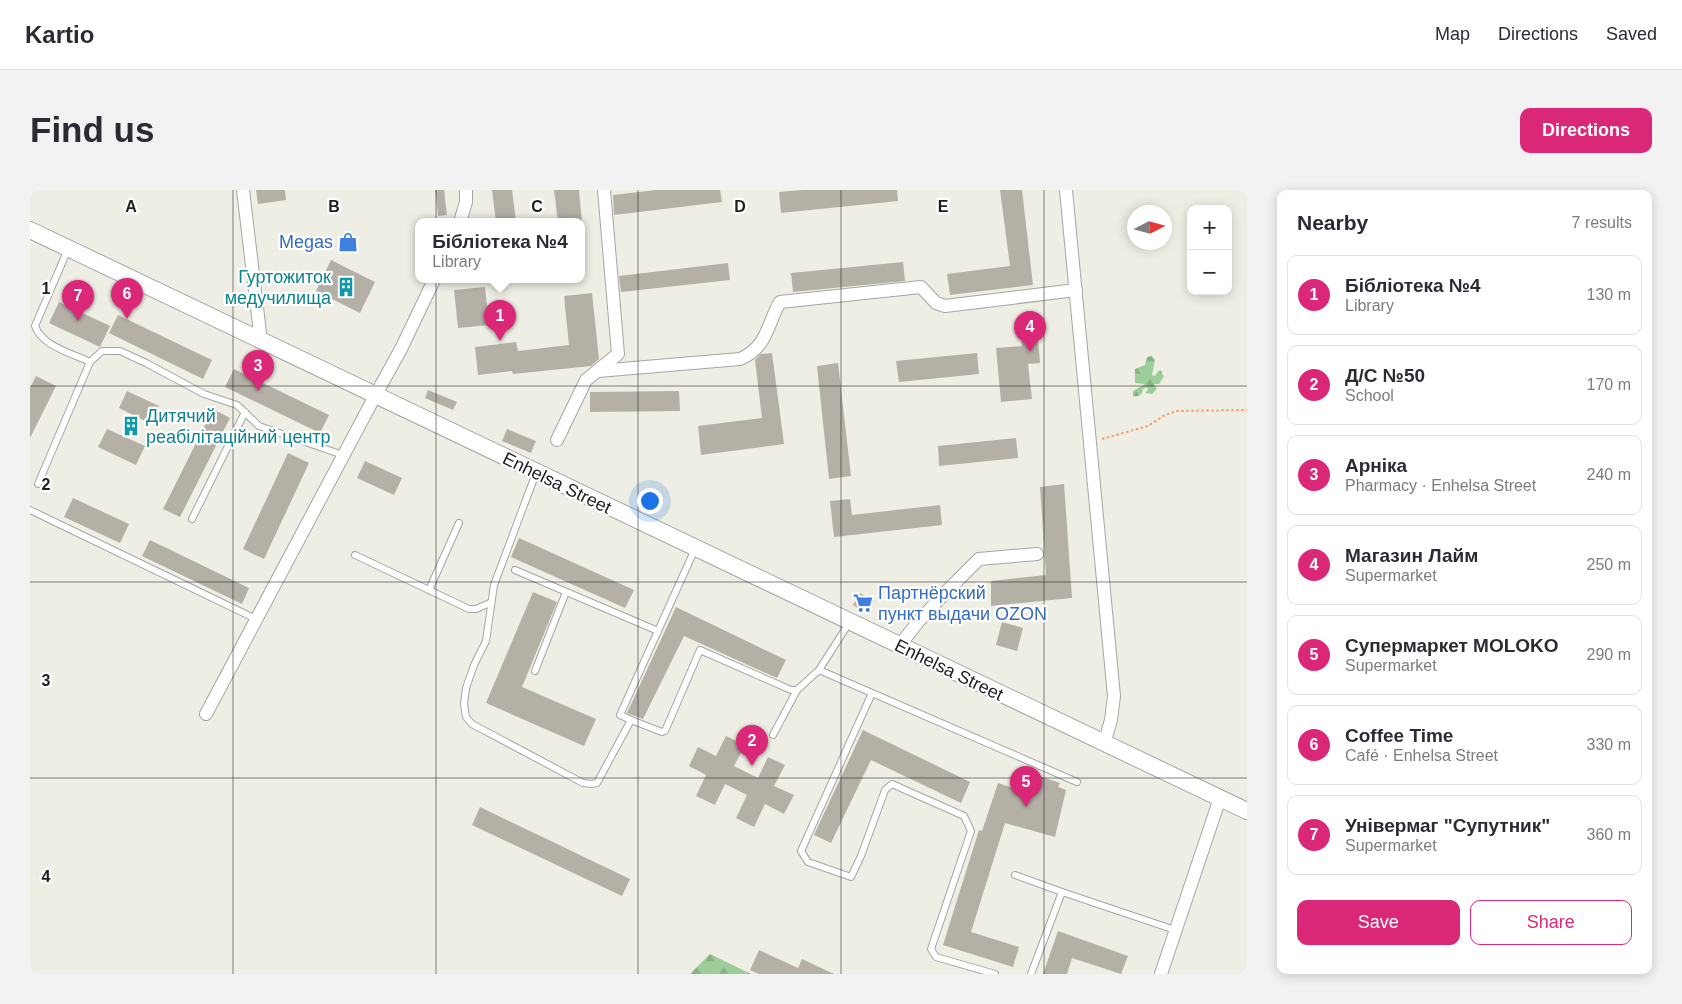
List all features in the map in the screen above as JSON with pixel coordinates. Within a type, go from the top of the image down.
[{"type":"street","points":[[243,190],[261,341]]},
{"type":"street","points":[[461,218],[466,202],[466,190]]},
{"type":"street","points":[[557,440],[586,380],[618,354],[604,190]]},
{"type":"street","points":[[1066,190],[1114,696],[1112,720],[1104,744]]},
{"type":"street","name":"Enhelsa Street","points":[[30,230],[1247,811]]},
{"type":"street","points":[[206,714],[401,349],[433,283]]},
{"type":"street","points":[[598,371],[740,360],[746,357],[764,338],[773,314],[780,302],[921,286],[936,303],[945,306],[1076,290]]},
{"type":"street","points":[[899,646],[923,616],[979,559],[1037,554]]},
{"type":"street","points":[[1161,974],[1220,798]]},
{"type":"lane","points":[[69,248],[35,326],[38,335],[46,341],[90,362]]},
{"type":"lane","points":[[38,484],[90,362],[102,351],[120,351],[204,394],[237,405],[260,426],[343,456]]},
{"type":"lane","points":[[192,519],[244,412]]},
{"type":"lane","points":[[536,473],[494,585],[490,602],[486,641],[474,665],[466,688],[464,704],[466,717],[472,724],[583,783],[592,784],[598,783],[631,720]]},
{"type":"lane","points":[[30,510],[256,619]]},
{"type":"lane","points":[[429,590],[459,523]]},
{"type":"lane","points":[[695,549],[620,715],[662,732],[665,731],[700,650],[791,690],[797,690]]},
{"type":"lane","points":[[355,555],[469,609],[476,609],[490,602]]},
{"type":"lane","points":[[515,570],[658,631]]},
{"type":"lane","points":[[535,671],[566,592]]},
{"type":"lane","points":[[773,735],[797,690],[820,670],[850,622]]},
{"type":"lane","points":[[820,670],[1077,782]]},
{"type":"lane","points":[[872,693],[801,851],[808,862],[850,877],[861,856],[885,790],[892,784],[964,816],[970,831],[931,949],[936,957],[995,974]]},
{"type":"lane","points":[[1015,875],[1176,930]]},
{"type":"lane","points":[[1031,974],[1062,892]]},
{"type":"path","points":[[1090,442],[1148,426],[1165,415],[1177,411],[1247,410]]},
{"type":"green space","points":[[1152,356],[1155,360],[1152,375],[1155,376],[1161,370],[1164,376],[1159,384],[1154,384],[1157,389],[1152,394],[1145,393],[1148,390],[1147,387],[1143,389],[1140,395],[1133,396],[1133,391],[1145,384],[1135,383],[1135,369],[1145,365],[1147,357]]},
{"type":"green space","points":[[710,954],[751,974],[690,974]]},
{"type":"building","points":[[256,190],[285,190],[286,200],[258,204]]},
{"type":"building","points":[[435,190],[444,190],[447,215],[438,216]]},
{"type":"building","points":[[492,190],[512,190],[516,218],[496,218]]},
{"type":"building","points":[[554,190],[579,190],[582,218],[558,218]]},
{"type":"building","points":[[656,190],[720,190],[722,202],[614,215],[613,195]]},
{"type":"building","points":[[803,190],[897,190],[898,201],[781,213],[779,192]]},
{"type":"building","points":[[1000,190],[1022,190],[1033,285],[950,295],[947,274],[1010,266]]},
{"type":"building","name":"Гуртожиток медучилища","points":[[331,260],[375,282],[360,313],[316,291]]},
{"type":"building","points":[[903,262],[905,281],[793,292],[791,273]]},
{"type":"building","points":[[728,263],[730,280],[621,292],[619,276]]},
{"type":"building","points":[[485,287],[489,325],[458,328],[454,290]]},
{"type":"building","points":[[592,293],[599,359],[591,366],[513,374],[512,371],[478,375],[475,347],[516,342],[518,351],[569,345],[564,296]]},
{"type":"building","points":[[59,302],[110,326],[100,347],[49,323]]},
{"type":"building","points":[[118,315],[212,360],[203,379],[109,333]]},
{"type":"building","points":[[1038,339],[1040,363],[1028,364],[1032,399],[1001,402],[996,348],[1022,346],[1021,341]]},
{"type":"building","points":[[772,353],[784,444],[701,455],[698,426],[762,418],[755,360],[761,354]]},
{"type":"building","points":[[977,353],[979,374],[899,382],[896,361]]},
{"type":"building","points":[[838,363],[851,476],[829,479],[817,366]]},
{"type":"building","points":[[234,369],[329,415],[320,433],[225,387]]},
{"type":"building","points":[[36,376],[56,386],[30,438],[30,388]]},
{"type":"building","points":[[428,390],[457,402],[453,410],[425,398]]},
{"type":"building","points":[[127,391],[159,406],[151,424],[119,408]]},
{"type":"building","points":[[679,391],[680,411],[590,412],[590,392]]},
{"type":"building","points":[[213,409],[230,418],[180,517],[163,509]]},
{"type":"building","points":[[107,429],[145,446],[136,465],[98,447]]},
{"type":"building","points":[[507,429],[536,441],[531,453],[502,441]]},
{"type":"building","points":[[1016,438],[1018,458],[939,466],[938,446]]},
{"type":"building","points":[[288,453],[309,463],[264,559],[243,549]]},
{"type":"building","points":[[365,461],[402,478],[394,495],[357,478]]},
{"type":"building","points":[[1064,484],[1072,598],[991,606],[991,581],[1046,575],[1040,487]]},
{"type":"building","points":[[73,498],[129,524],[120,543],[64,517]]},
{"type":"building","points":[[850,499],[852,515],[940,505],[942,525],[834,537],[830,501]]},
{"type":"building","points":[[519,538],[634,590],[625,608],[511,557]]},
{"type":"building","points":[[150,540],[249,588],[242,604],[142,556]]},
{"type":"building","points":[[533,592],[557,602],[522,687],[596,719],[584,746],[486,703]]},
{"type":"building","name":"Партнёрский пункт выдачи OZON","points":[[860,593],[874,601],[867,613],[853,605]]},
{"type":"building","points":[[676,607],[786,660],[777,678],[684,636],[643,719],[627,713]]},
{"type":"building","points":[[1002,622],[1023,628],[1017,651],[996,645]]},
{"type":"building","points":[[863,730],[970,782],[961,803],[871,760],[831,843],[814,835]]},
{"type":"building","points":[[726,736],[745,745],[734,766],[758,778],[768,757],[785,765],[774,786],[794,795],[784,814],[765,804],[754,827],[736,818],[747,795],[725,784],[715,805],[696,796],[706,775],[689,766],[698,747],[716,756]]},
{"type":"building","points":[[1039,776],[1060,783],[1058,787],[1066,790],[1055,837],[1005,823],[971,932],[1019,947],[1013,967],[943,945],[979,830],[982,831],[998,783],[1033,795]]},
{"type":"building","points":[[480,807],[630,879],[622,896],[472,825]]},
{"type":"building","points":[[1058,931],[1128,956],[1121,974],[1072,958],[1067,974],[1043,974]]},
{"type":"building","points":[[759,950],[798,968],[802,959],[834,974],[759,974],[750,970]]},
{"type":"place","name":"Megas","points":[[348,242]]},
{"type":"place","name":"Гуртожиток медучилища","points":[[346,287]]},
{"type":"place","name":"Coffee Time","points":[[127,319]]},
{"type":"place","name":"Універмаг \"Супутник\"","points":[[78,321]]},
{"type":"place","name":"Бібліотека №4","points":[[500,341]]},
{"type":"place","name":"Магазин Лайм","points":[[1030,352]]},
{"type":"place","name":"Арніка","points":[[258,391]]},
{"type":"place","name":"Дитячий реабілітаційний центр","points":[[131,426]]},
{"type":"place","name":"Партнёрский пункт выдачи OZON","points":[[863,603]]},
{"type":"place","name":"Д/С №50","points":[[752,766]]},
{"type":"place","name":"Супермаркет MOLOKO","points":[[1026,807]]}]
